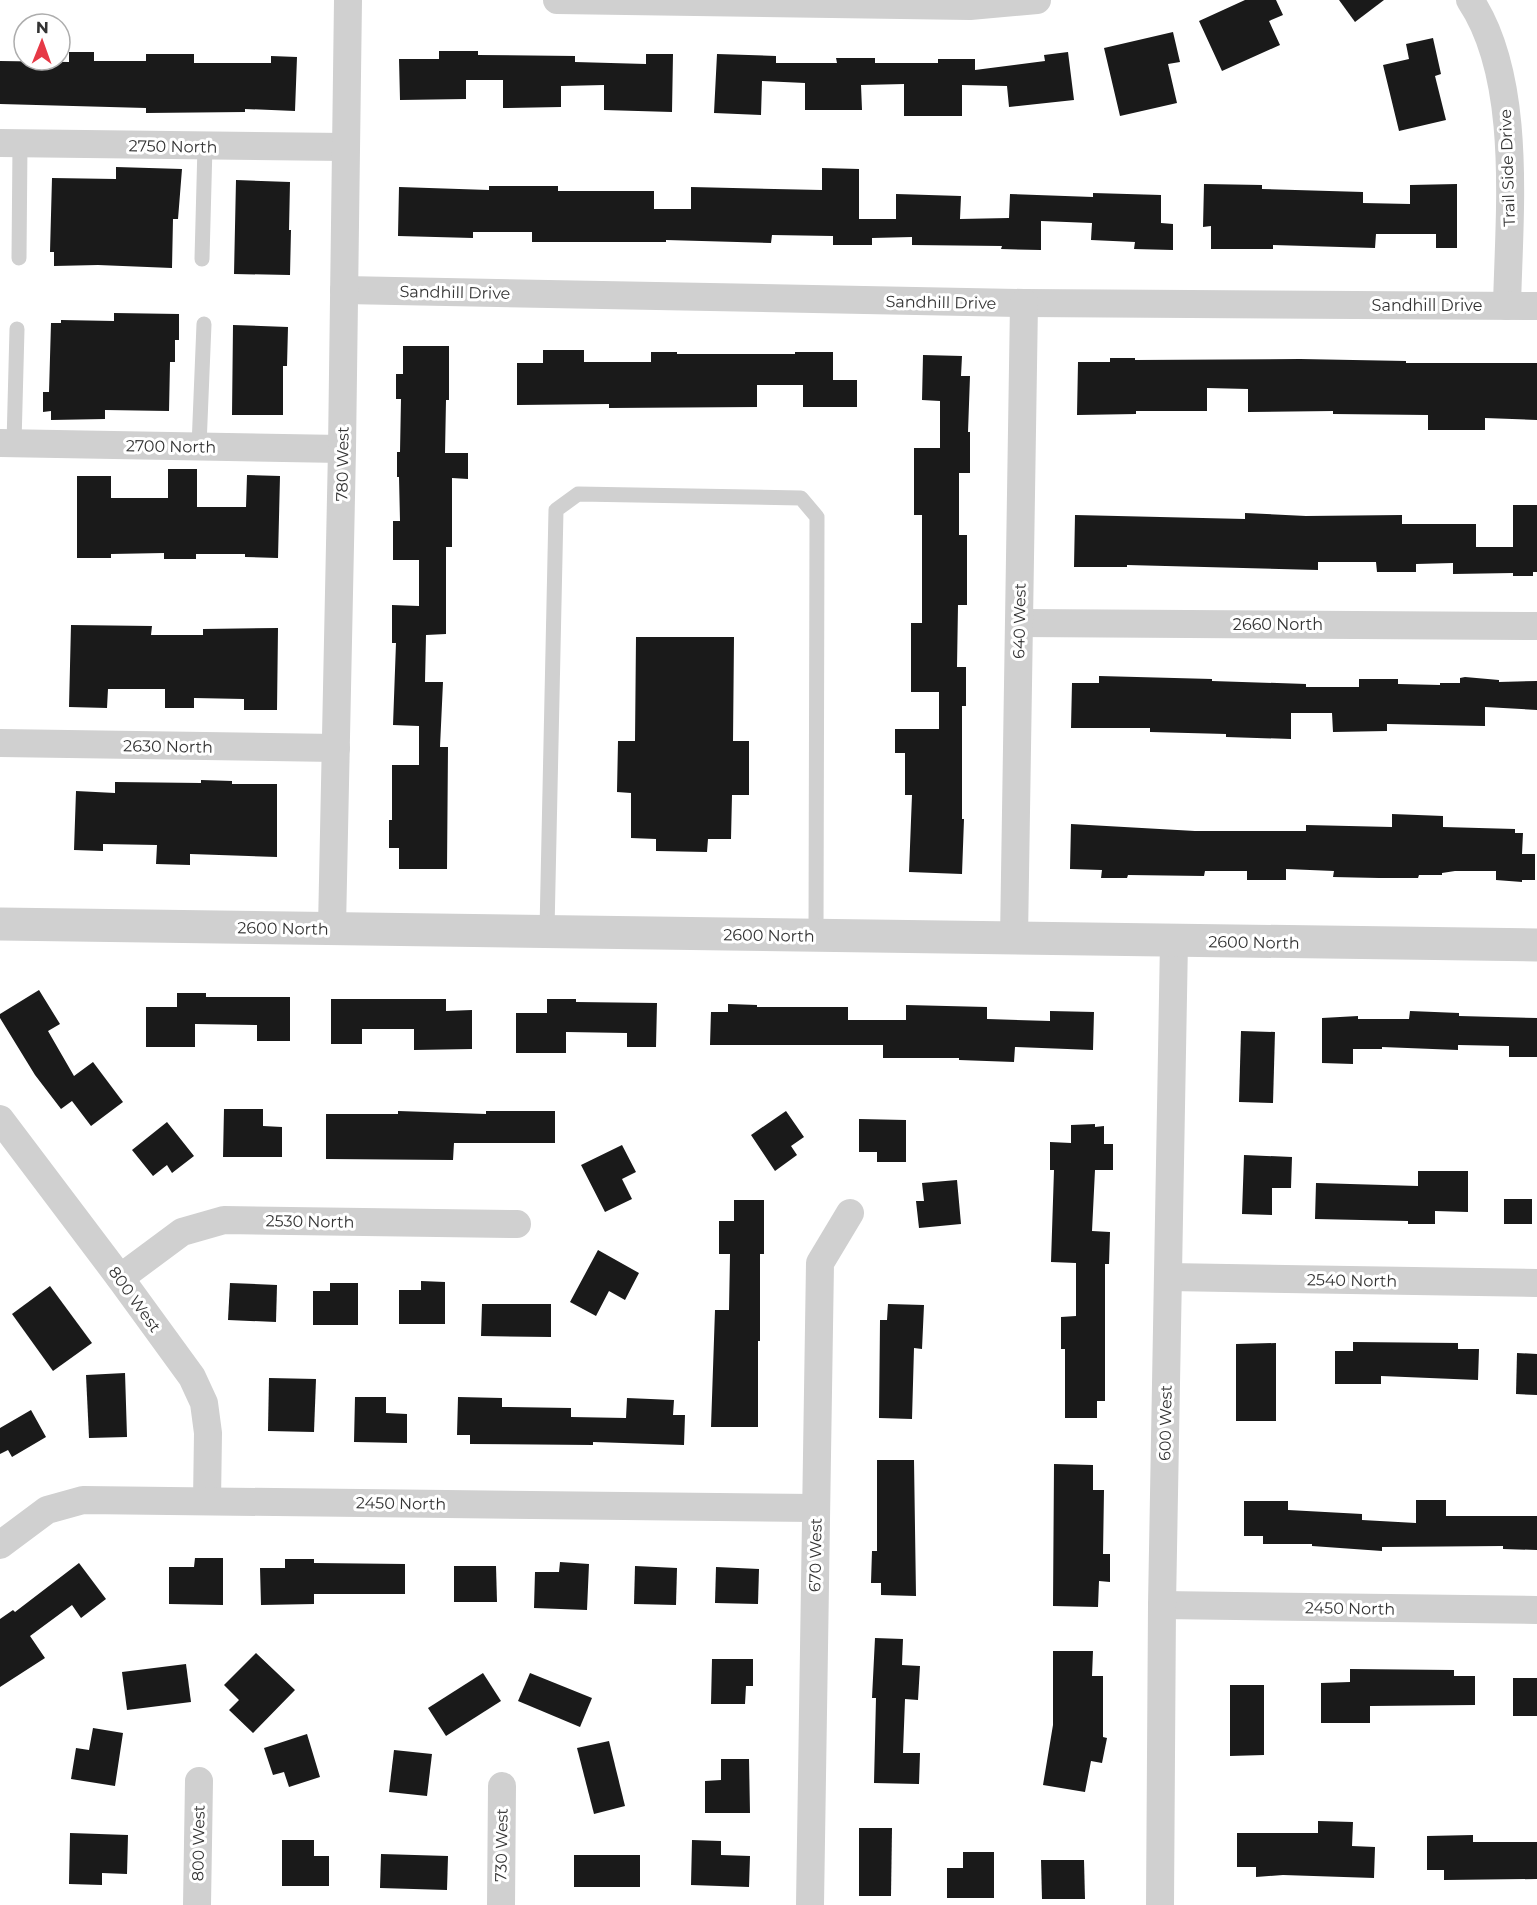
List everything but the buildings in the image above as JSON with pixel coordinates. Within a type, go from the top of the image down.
[{"type":"street","name":"780 West","points":[[332,928],[348,0]]},
{"type":"street","points":[[557,0],[970,6],[1037,0]]},
{"type":"street","name":"Trail Side Drive","points":[[1470,0],[1479,14],[1497,65],[1507,112],[1510,173],[1507,306]]},
{"type":"street","name":"2750 North","points":[[10,144],[345,147]]},
{"type":"street","name":"Sandhill Drive","points":[[344,290],[1024,303],[1537,306]]},
{"type":"street","name":"640 West","points":[[1014,939],[1024,303]]},
{"type":"street","name":"2700 North","points":[[7,443],[342,449]]},
{"type":"street","name":"2660 North","points":[[1019,622],[1537,626]]},
{"type":"street","name":"2630 North","points":[[0,743],[336,748]]},
{"type":"street","name":"2600 North","points":[[0,924],[1537,945]]},
{"type":"street","name":"600 West","points":[[1160,1905],[1162,1605],[1174,941]]},
{"type":"street","name":"800 West","points":[[0,1119],[192,1377],[204,1403],[208,1432],[207,1501]]},
{"type":"street","name":"670 West","points":[[810,1905],[820,1263],[850,1213]]},
{"type":"street","name":"2530 North","points":[[120,1278],[182,1232],[224,1220],[517,1224]]},
{"type":"street","name":"2540 North","points":[[1168,1277],[1537,1283]]},
{"type":"street","name":"2450 North","points":[[0,1545],[47,1510],[83,1500],[815,1508]]},
{"type":"street","name":"2450 North","points":[[1162,1605],[1537,1610]]},
{"type":"street","name":"800 West","points":[[197,1905],[198,1781]]},
{"type":"street","name":"730 West","points":[[501,1905],[502,1786]]},
{"type":"lane","points":[[10,144],[19,258]]},
{"type":"lane","points":[[202,259],[205,146]]},
{"type":"lane","points":[[200,446],[204,324]]},
{"type":"lane","points":[[7,443],[17,329]]},
{"type":"lane","points":[[547,930],[556,510],[578,494],[801,498],[817,517],[816,936]]}]
